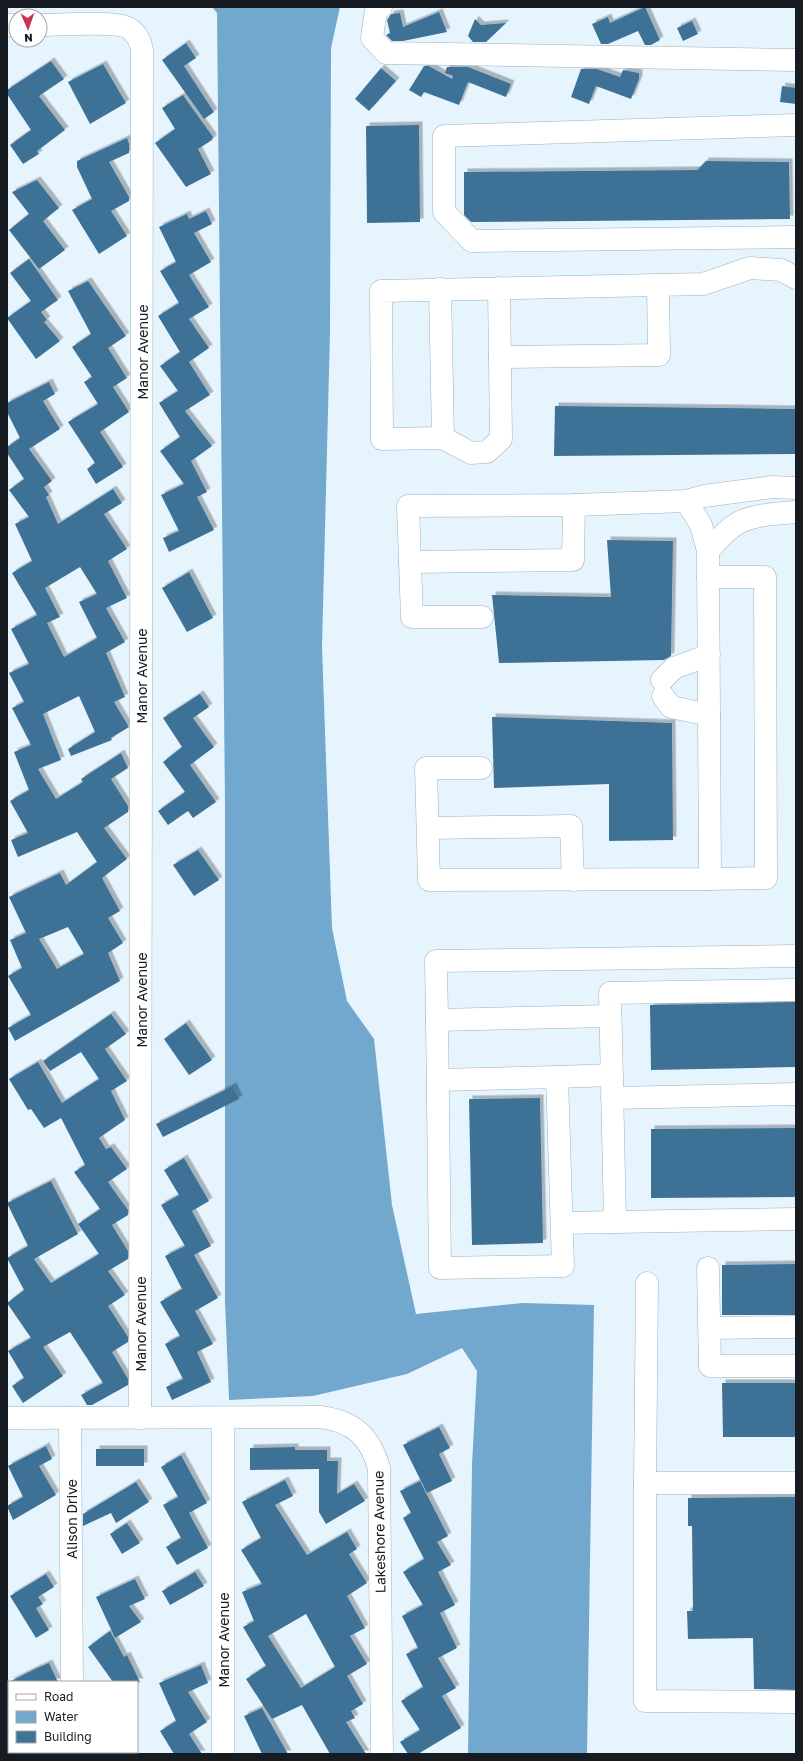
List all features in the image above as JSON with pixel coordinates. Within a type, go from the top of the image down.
[{"type":"street","points":[[381,7],[376,10],[372,38],[386,53],[796,60]]},
{"type":"street","name":"Manor Avenue","points":[[48,25],[117,24],[129,28],[139,37],[142,50],[140,1418]]},
{"type":"street","points":[[796,125],[444,136],[444,212],[472,241],[796,237]]},
{"type":"street","points":[[499,288],[501,439],[487,452],[471,453],[443,438],[382,438],[381,291],[440,289],[703,284],[750,268],[781,270],[796,278]]},
{"type":"street","points":[[500,357],[659,355],[658,285]]},
{"type":"street","points":[[440,289],[443,438]]},
{"type":"street","points":[[482,617],[412,617],[408,506],[574,505],[686,501],[704,496],[772,487],[796,488]]},
{"type":"street","points":[[686,501],[701,525],[708,551],[710,879]]},
{"type":"street","points":[[410,562],[573,560],[574,505]]},
{"type":"street","points":[[708,551],[725,533],[739,523],[754,518],[796,512]]},
{"type":"street","points":[[481,768],[426,768],[430,880],[766,878],[765,577],[708,577]]},
{"type":"street","points":[[709,655],[674,668],[662,688],[671,707],[709,715]]},
{"type":"street","points":[[428,828],[571,826],[573,880]]},
{"type":"street","points":[[557,1077],[563,1266],[440,1268],[436,961],[796,956]]},
{"type":"street","points":[[615,1222],[610,993],[796,990]]},
{"type":"street","points":[[437,1020],[610,1016]]},
{"type":"street","points":[[438,1080],[612,1076]]},
{"type":"street","points":[[612,1098],[796,1094]]},
{"type":"street","points":[[562,1223],[796,1219]]},
{"type":"street","points":[[708,1268],[710,1366],[796,1366]]},
{"type":"street","points":[[647,1282],[645,1701],[796,1702]]},
{"type":"street","points":[[710,1328],[796,1327]]},
{"type":"street","name":"Lakeshore Avenue","points":[[223,1418],[320,1417],[334,1419],[347,1424],[359,1432],[368,1442],[375,1454],[379,1468],[382,1754]]},
{"type":"street","points":[[7,1418],[223,1418]]},
{"type":"street","name":"Alison Drive","points":[[70,1418],[72,1681]]},
{"type":"street","name":"Manor Avenue","points":[[223,1418],[223,1754]]},
{"type":"street","points":[[645,1483],[796,1483]]},
{"type":"water","points":[[212,7],[340,7],[331,48],[330,332],[322,647],[332,928],[347,1001],[374,1039],[392,1205],[416,1314],[523,1303],[594,1305],[587,1754],[468,1754],[472,1465],[477,1371],[462,1348],[407,1374],[313,1396],[229,1400],[225,1301],[225,804],[217,13]]},
{"type":"building","points":[[645,7],[660,40],[651,45],[645,45],[638,31],[608,44],[601,44],[592,24],[608,17],[610,23]]},
{"type":"building","points":[[439,12],[447,32],[403,41],[392,41],[386,35],[390,33],[387,20],[391,14],[400,13],[403,27]]},
{"type":"building","points":[[475,19],[481,25],[506,23],[486,42],[473,42],[468,36]]},
{"type":"building","points":[[692,21],[698,34],[683,41],[677,28]]},
{"type":"building","points":[[186,43],[196,58],[184,66],[214,112],[204,119],[162,60]]},
{"type":"building","points":[[51,61],[64,79],[39,96],[65,130],[37,151],[39,154],[23,164],[10,145],[31,130],[7,94],[7,90]]},
{"type":"building","points":[[103,64],[126,103],[90,124],[68,82]]},
{"type":"building","points":[[424,66],[429,66],[452,79],[453,76],[445,73],[447,67],[468,67],[511,84],[506,97],[468,82],[459,105],[424,92],[421,97],[409,90]]},
{"type":"building","points":[[381,68],[396,81],[369,111],[355,99]]},
{"type":"building","points":[[581,69],[597,69],[620,77],[623,70],[639,73],[639,79],[631,99],[596,86],[589,104],[571,97]]},
{"type":"building","points":[[782,86],[796,88],[796,104],[780,102]]},
{"type":"building","points":[[183,95],[213,137],[212,140],[198,149],[211,174],[186,187],[155,143],[175,129],[162,108]]},
{"type":"building","points":[[419,125],[420,222],[367,223],[366,126]]},
{"type":"building","points":[[127,138],[129,153],[109,162],[129,197],[129,201],[111,211],[127,236],[99,254],[72,210],[92,199],[77,167],[77,161]]},
{"type":"building","points":[[706,161],[789,162],[790,219],[471,222],[464,215],[464,172],[697,170]]},
{"type":"building","points":[[37,180],[59,208],[43,221],[65,250],[39,269],[9,230],[29,214],[12,192]]},
{"type":"building","points":[[206,211],[212,224],[194,233],[211,262],[189,275],[209,307],[189,319],[209,348],[189,362],[210,395],[185,411],[212,446],[191,461],[207,492],[197,497],[214,530],[169,552],[163,538],[179,531],[161,495],[184,484],[160,451],[180,437],[159,403],[178,391],[160,366],[180,352],[158,316],[179,303],[160,271],[176,262],[159,227],[187,214],[189,219]]},
{"type":"building","points":[[29,259],[58,300],[41,312],[47,320],[44,322],[60,341],[36,359],[7,318],[31,301],[10,273]]},
{"type":"building","points":[[88,281],[126,336],[108,348],[127,378],[113,387],[129,412],[100,432],[123,467],[96,484],[87,469],[95,463],[68,422],[98,404],[84,382],[92,377],[72,347],[91,334],[68,291]]},
{"type":"building","points":[[49,382],[55,394],[43,401],[60,429],[29,449],[52,481],[44,487],[49,495],[46,497],[58,524],[113,489],[122,503],[104,514],[127,549],[108,561],[127,598],[106,608],[125,642],[106,653],[125,697],[114,702],[129,727],[111,738],[112,740],[71,756],[68,749],[95,732],[79,696],[43,714],[61,760],[38,769],[56,799],[83,782],[81,779],[121,753],[128,768],[111,779],[128,806],[128,812],[104,828],[127,859],[102,878],[120,911],[108,918],[123,943],[108,953],[120,981],[15,1041],[8,1028],[31,1015],[8,976],[22,968],[10,940],[26,933],[9,897],[60,873],[66,885],[97,862],[77,832],[18,857],[11,840],[28,833],[10,801],[29,790],[14,752],[31,745],[12,708],[24,702],[9,673],[29,664],[11,629],[37,615],[12,573],[32,561],[15,524],[29,517],[9,490],[24,479],[7,453],[7,447],[20,438],[7,412],[7,403]],"holes":[[[80,567],[97,594],[79,602],[97,638],[64,657],[47,623],[60,617],[45,588]],[[68,927],[84,954],[57,969],[39,939]]]},
{"type":"building","points":[[555,406],[796,409],[796,454],[554,456]]},
{"type":"building","points":[[607,540],[673,541],[671,656],[664,660],[499,663],[492,595],[611,597]]},
{"type":"building","points":[[189,572],[213,618],[187,632],[162,588]]},
{"type":"building","points":[[200,694],[209,707],[193,718],[214,747],[190,765],[216,802],[193,818],[188,811],[168,825],[158,811],[185,792],[163,762],[182,747],[163,718]]},
{"type":"building","points":[[492,717],[672,723],[673,840],[609,841],[609,784],[494,788]]},
{"type":"building","points":[[198,850],[219,880],[194,896],[173,865]]},
{"type":"building","points":[[796,1002],[796,1067],[651,1070],[650,1005]]},
{"type":"building","points":[[111,1014],[126,1034],[105,1049],[127,1081],[111,1091],[125,1120],[99,1138],[106,1149],[111,1147],[127,1169],[108,1182],[128,1210],[128,1215],[112,1225],[128,1251],[128,1259],[108,1271],[125,1295],[108,1306],[128,1337],[128,1342],[112,1352],[128,1379],[128,1385],[92,1405],[87,1405],[81,1395],[103,1383],[70,1332],[43,1347],[63,1376],[23,1403],[12,1386],[24,1378],[8,1351],[31,1338],[7,1303],[24,1290],[7,1258],[28,1246],[7,1203],[51,1181],[78,1234],[34,1259],[51,1283],[99,1254],[78,1224],[100,1209],[74,1172],[85,1165],[61,1118],[44,1128],[31,1109],[28,1110],[9,1079],[38,1062],[62,1103],[99,1079],[81,1052],[50,1071],[43,1061]]},
{"type":"building","points":[[186,1023],[212,1060],[189,1075],[164,1039]]},
{"type":"building","points":[[233,1086],[239,1099],[163,1137],[156,1124]]},
{"type":"building","points":[[540,1098],[543,1243],[472,1245],[469,1099]]},
{"type":"building","points":[[796,1128],[796,1197],[651,1198],[651,1129]]},
{"type":"building","points":[[184,1158],[209,1201],[192,1211],[211,1246],[194,1255],[218,1298],[195,1311],[213,1344],[197,1352],[211,1382],[172,1400],[166,1387],[183,1379],[165,1344],[180,1336],[160,1302],[182,1289],[165,1256],[185,1246],[161,1205],[179,1195],[164,1170]]},
{"type":"building","points":[[796,1264],[796,1315],[722,1315],[722,1265]]},
{"type":"building","points":[[722,1383],[796,1383],[796,1437],[723,1437]]},
{"type":"building","points":[[439,1427],[450,1448],[439,1454],[452,1481],[427,1493],[403,1445]]},
{"type":"building","points":[[46,1446],[52,1459],[39,1466],[56,1495],[13,1520],[7,1506],[23,1497],[8,1466]]},
{"type":"building","points":[[295,1447],[295,1450],[327,1450],[327,1461],[338,1461],[337,1494],[354,1484],[365,1501],[326,1524],[319,1512],[319,1469],[250,1470],[250,1448]]},
{"type":"building","points":[[96,1449],[144,1449],[144,1466],[96,1466]]},
{"type":"building","points":[[181,1455],[207,1503],[189,1513],[208,1548],[177,1565],[166,1547],[181,1538],[163,1505],[178,1497],[161,1467]]},
{"type":"building","points":[[285,1480],[293,1496],[275,1505],[307,1555],[347,1532],[357,1549],[349,1554],[367,1583],[347,1596],[365,1628],[350,1636],[367,1664],[347,1676],[363,1704],[351,1711],[355,1718],[346,1722],[366,1754],[330,1754],[302,1705],[272,1719],[246,1679],[266,1666],[243,1627],[254,1621],[242,1592],[262,1584],[241,1550],[261,1538],[242,1502]],"holes":[[[306,1614],[335,1667],[301,1688],[268,1636]]]},
{"type":"building","points":[[420,1481],[448,1536],[437,1542],[451,1565],[438,1572],[455,1605],[440,1613],[457,1648],[438,1658],[456,1688],[442,1696],[461,1728],[418,1754],[408,1754],[400,1742],[420,1730],[401,1701],[423,1687],[406,1654],[418,1648],[402,1616],[423,1605],[403,1572],[424,1559],[403,1518],[411,1513],[400,1491]]},
{"type":"building","points":[[136,1482],[149,1502],[116,1523],[111,1513],[83,1526],[83,1514]]},
{"type":"building","points":[[796,1497],[796,1690],[754,1689],[753,1638],[688,1639],[687,1611],[693,1611],[692,1526],[688,1526],[688,1498]]},
{"type":"building","points":[[127,1523],[140,1543],[122,1554],[110,1534]]},
{"type":"building","points":[[195,1572],[204,1586],[170,1605],[162,1591]]},
{"type":"building","points":[[46,1574],[54,1587],[38,1597],[43,1604],[36,1608],[49,1630],[36,1638],[10,1596]]},
{"type":"building","points":[[135,1579],[145,1599],[129,1606],[141,1622],[115,1638],[96,1597]]},
{"type":"building","points":[[110,1631],[124,1657],[127,1655],[140,1682],[112,1681],[88,1647]]},
{"type":"building","points":[[49,1663],[58,1681],[11,1681]]},
{"type":"building","points":[[201,1665],[208,1683],[188,1692],[207,1722],[189,1734],[202,1754],[174,1754],[160,1731],[176,1721],[159,1683]]},
{"type":"building","points":[[262,1708],[288,1754],[262,1754],[244,1716]]}]
